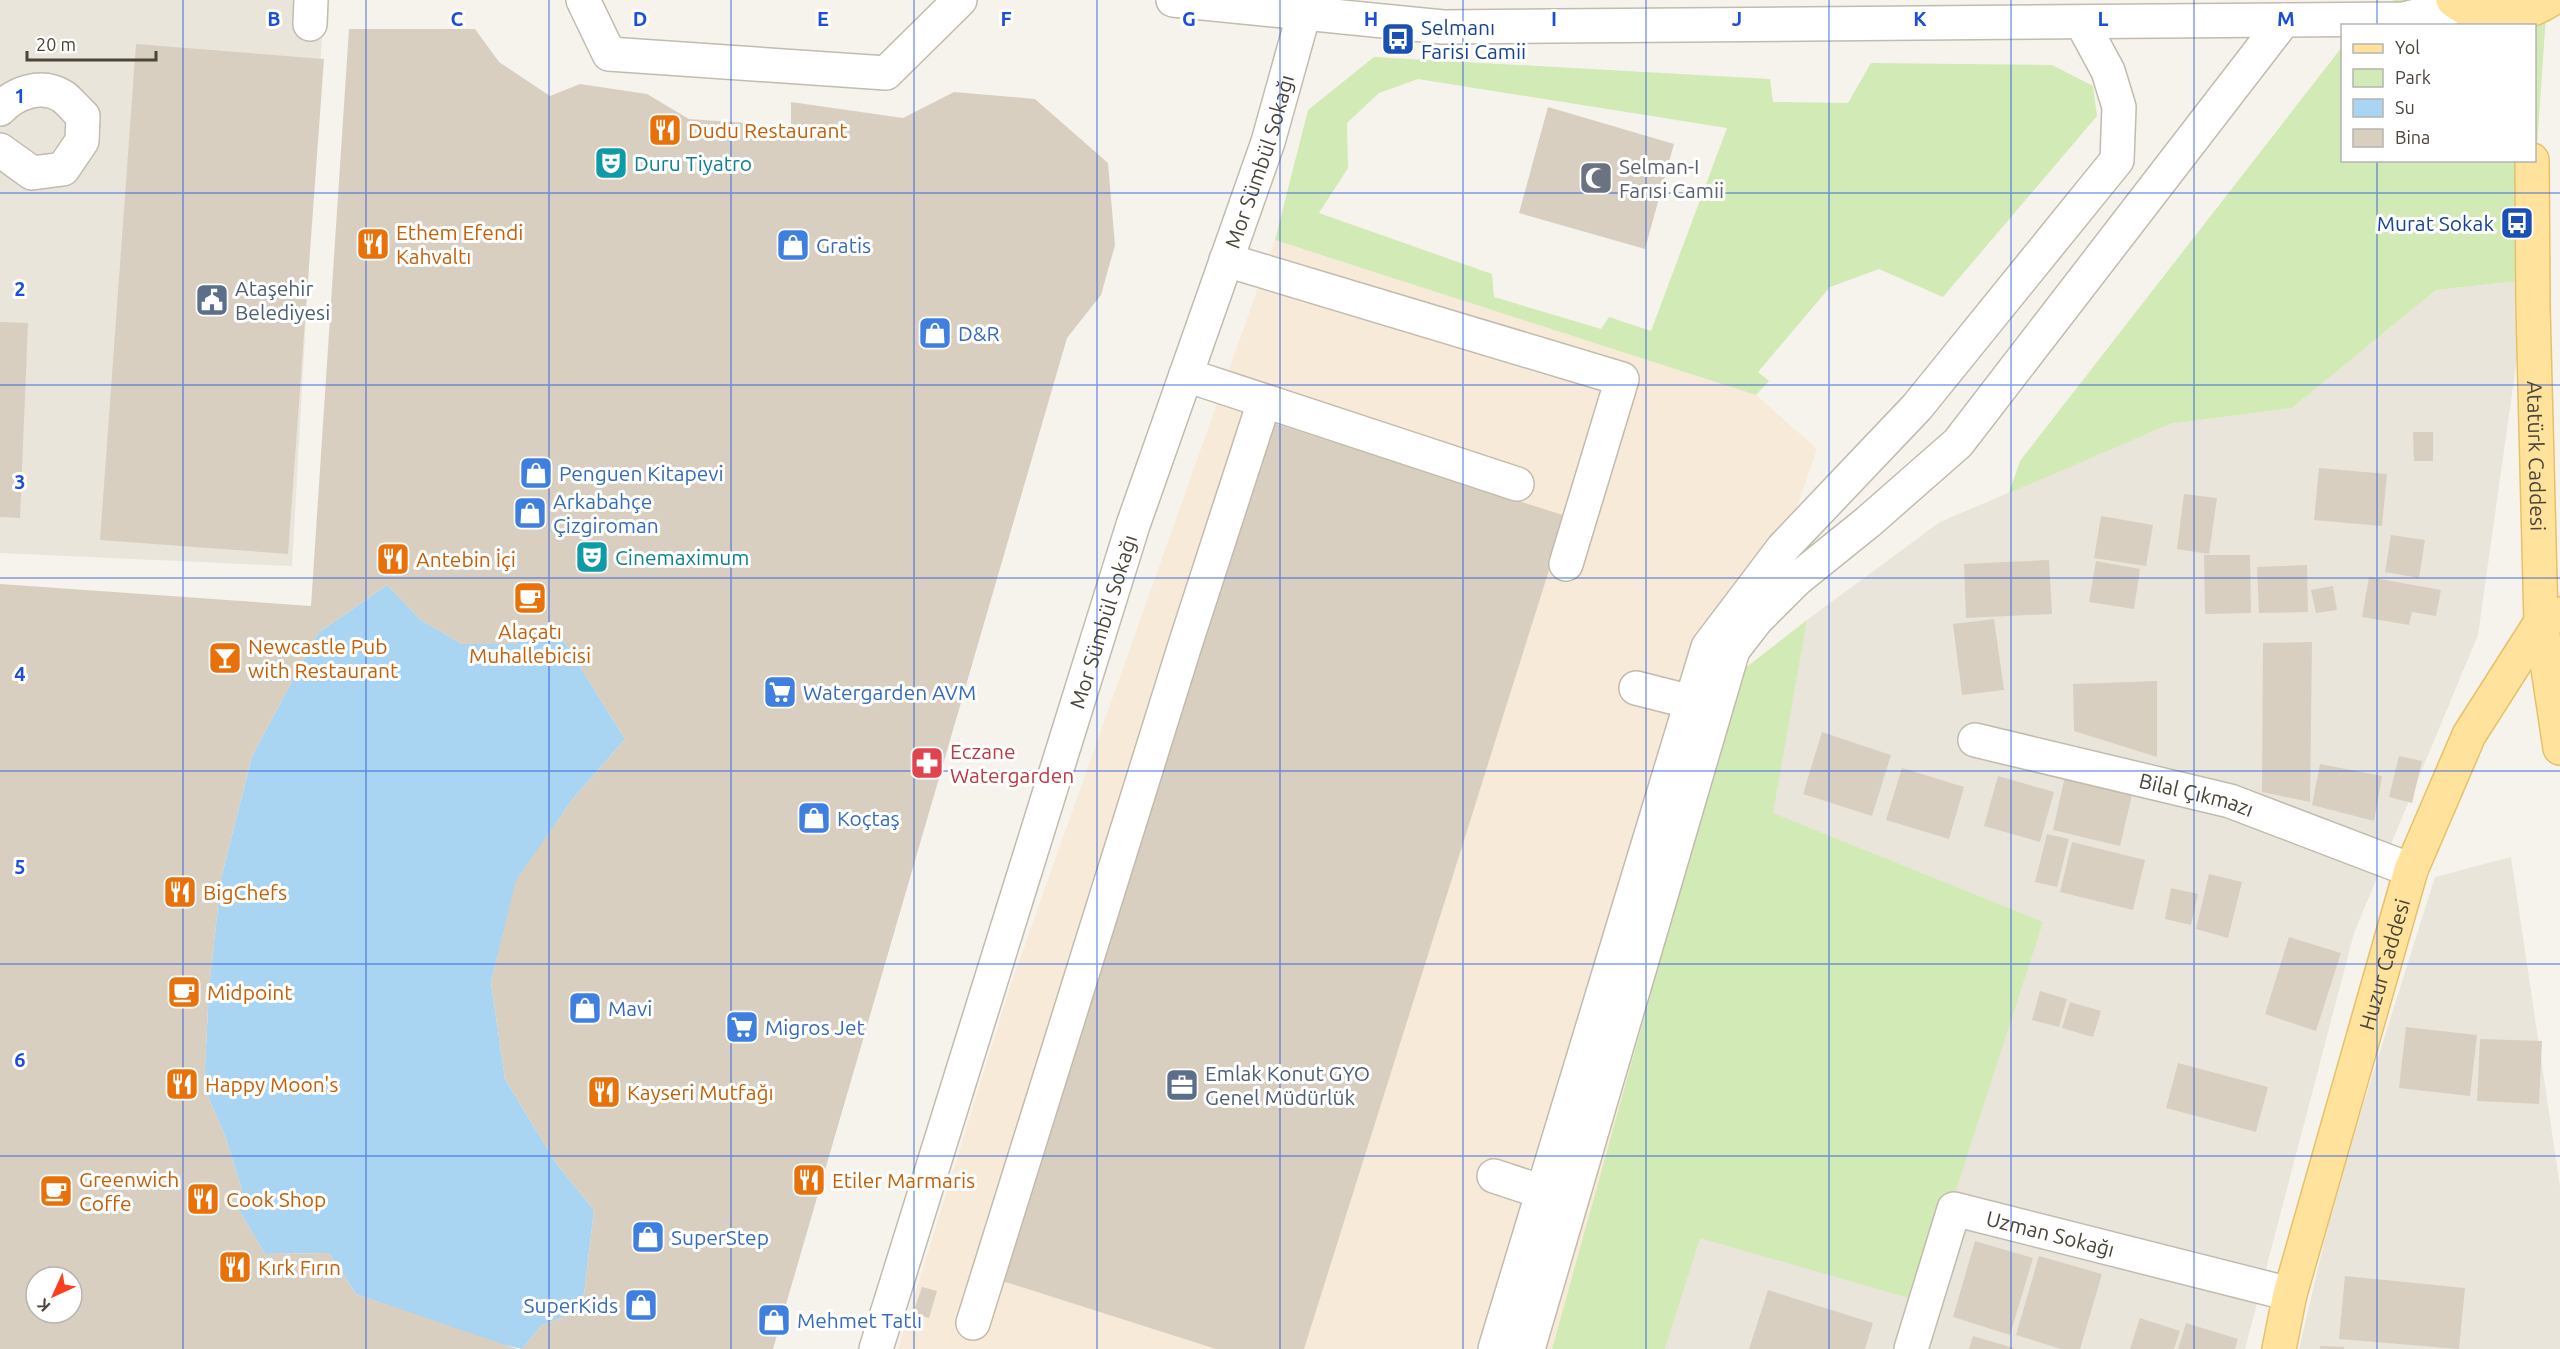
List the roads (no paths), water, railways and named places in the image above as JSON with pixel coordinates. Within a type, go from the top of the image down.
[{"type":"main road","points":[[2470,11],[2507,16],[2529,12],[2550,0]]},
{"type":"main road","name":"Atatürk Caddesi","points":[[2532,162],[2533,307],[2550,618],[2560,748]]},
{"type":"main road","name":"Huzur Caddesi","points":[[2279,1349],[2290,1294],[2411,870],[2469,735],[2550,618]]},
{"type":"street","points":[[583,0],[609,54],[886,73],[960,0]]},
{"type":"street","points":[[1173,0],[1305,7],[1443,27],[2403,19],[2470,11]]},
{"type":"street","name":"Mor Sümbül Sokağı","points":[[876,1349],[1133,525],[1268,142],[1305,7]]},
{"type":"street","points":[[1702,705],[1733,650],[1757,619],[1796,580],[1868,522],[1958,443],[2284,20]]},
{"type":"street","points":[[1495,1349],[1556,1197],[1702,705],[1708,647],[1733,611],[1783,548],[1917,407],[2118,160],[2119,108],[2108,71],[2082,23]]},
{"type":"street","points":[[0,109],[10,98],[35,89],[61,95],[83,116],[82,141],[63,169],[32,173],[0,150]]},
{"type":"street","points":[[1226,260],[1622,379],[1566,564]]},
{"type":"street","points":[[1186,375],[1516,484]]},
{"type":"street","points":[[973,1323],[1181,656],[1264,402]]},
{"type":"street","points":[[1636,687],[1702,705]]},
{"type":"street","name":"Bilal Çıkmazı","points":[[1975,740],[2230,801],[2411,870]]},
{"type":"street","points":[[1494,1176],[1556,1197]]},
{"type":"street","points":[[1528,1349],[1556,1197]]},
{"type":"street","name":"Uzman Sokağı","points":[[1911,1349],[1954,1209],[2290,1294]]},
{"type":"water","points":[[387,585],[421,620],[462,644],[514,644],[554,625],[625,739],[572,800],[517,880],[491,982],[505,1079],[556,1163],[594,1210],[584,1294],[577,1312],[542,1325],[522,1349],[496,1343],[356,1294],[329,1253],[265,1254],[235,1203],[242,1190],[225,1136],[204,1087],[209,989],[221,879],[252,756],[318,633]]},
{"type":"place","name":"Selmanı Farisi Camii","points":[[1398,39]]},
{"type":"place","name":"Dudu Restaurant","points":[[665,130]]},
{"type":"place","name":"Duru Tiyatro","points":[[611,163]]},
{"type":"place","name":"Selman-I Farısi Camii","points":[[1596,178]]},
{"type":"place","name":"Murat Sokak","points":[[2517,223]]},
{"type":"place","name":"Ethem Efendi Kahvaltı","points":[[373,244]]},
{"type":"place","name":"Gratis","points":[[793,245]]},
{"type":"place","name":"Ataşehir Belediyesi","points":[[212,300]]},
{"type":"place","name":"D&R","points":[[935,333]]},
{"type":"place","name":"Penguen Kitapevi","points":[[536,473]]},
{"type":"place","name":"Arkabahçe Çizgiroman","points":[[530,513]]},
{"type":"place","name":"Cinemaximum","points":[[592,557]]},
{"type":"place","name":"Antebin İçi","points":[[393,559]]},
{"type":"place","name":"Alaçatı Muhallebicisi","points":[[530,598]]},
{"type":"place","name":"Newcastle Pub with Restaurant","points":[[225,658]]},
{"type":"place","name":"Watergarden AVM","points":[[780,692]]},
{"type":"place","name":"Eczane Watergarden","points":[[927,763]]},
{"type":"place","name":"Koçtaş","points":[[814,818]]},
{"type":"place","name":"BigChefs","points":[[180,892]]},
{"type":"place","name":"Midpoint","points":[[184,992]]},
{"type":"place","name":"Mavi","points":[[585,1008]]},
{"type":"place","name":"Migros Jet","points":[[742,1027]]},
{"type":"place","name":"Happy Moon's","points":[[182,1084]]},
{"type":"place","name":"Emlak Konut GYO Genel Müdürlük","points":[[1182,1085]]},
{"type":"place","name":"Kayseri Mutfağı","points":[[604,1092]]},
{"type":"place","name":"Etiler Marmaris","points":[[809,1180]]},
{"type":"place","name":"Greenwich Coffe","points":[[56,1191]]},
{"type":"place","name":"Cook Shop","points":[[203,1199]]},
{"type":"place","name":"SuperStep","points":[[648,1237]]},
{"type":"place","name":"Kırk Fırın","points":[[235,1267]]},
{"type":"place","name":"SuperKids","points":[[641,1305]]},
{"type":"place","name":"Mehmet Tatlı","points":[[774,1320]]}]
